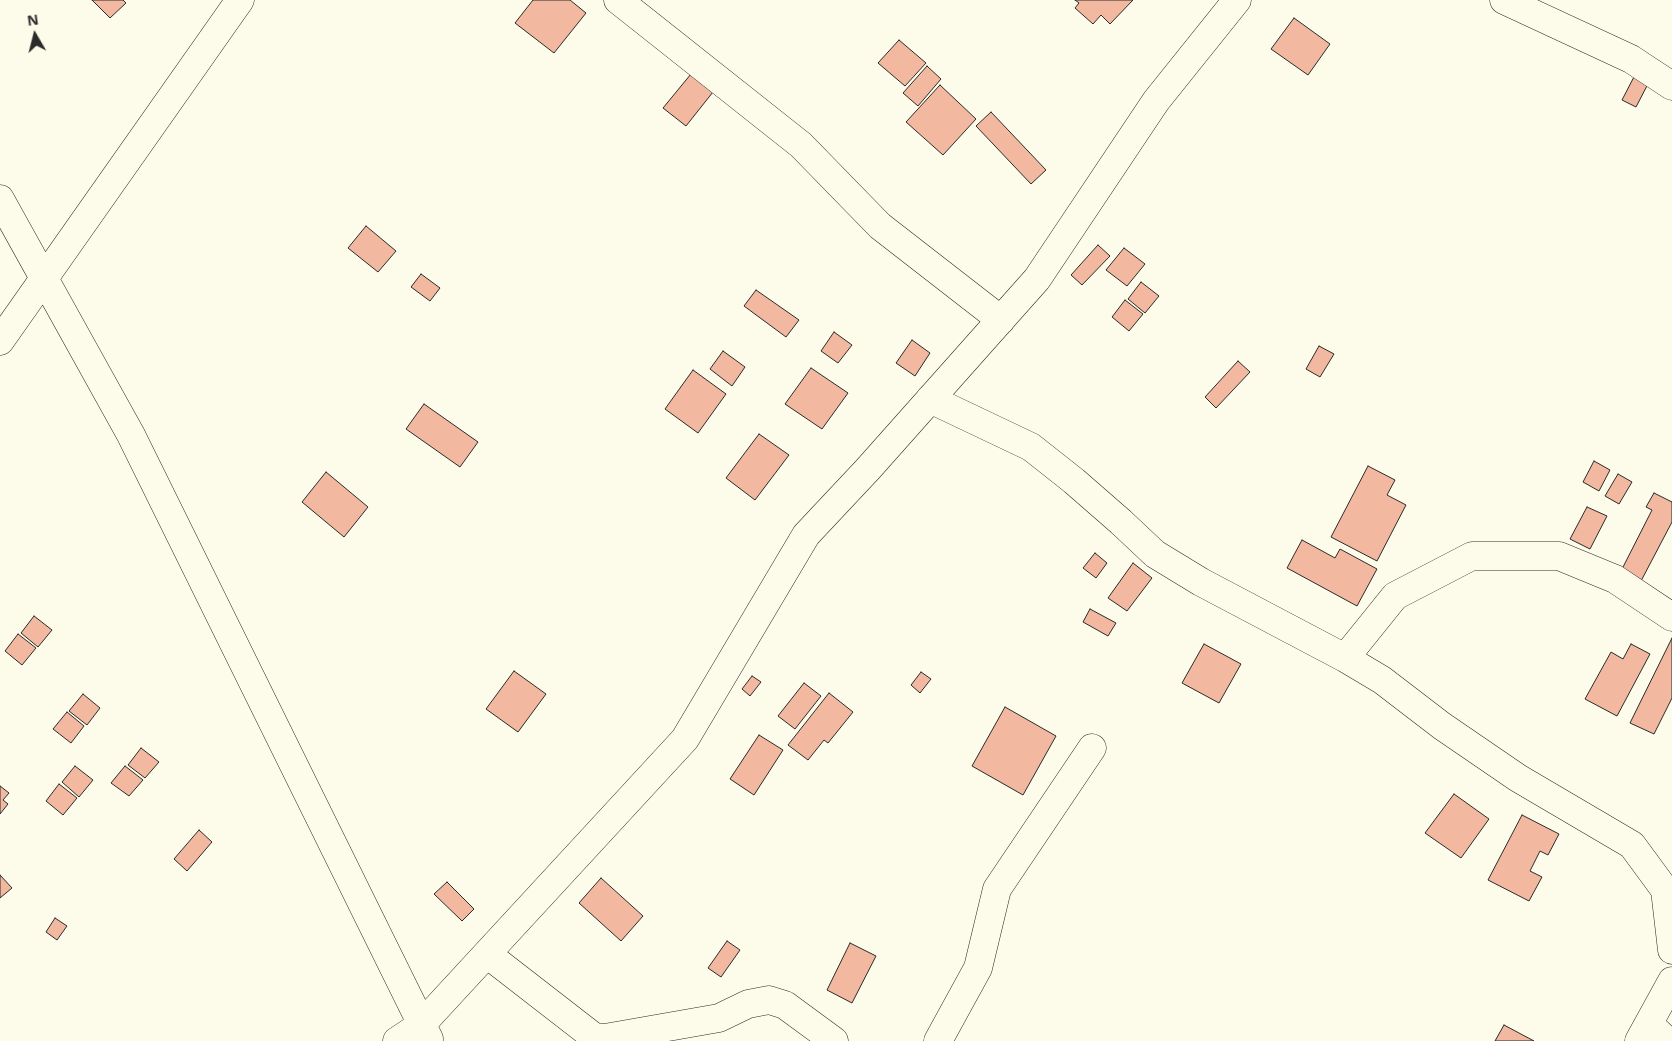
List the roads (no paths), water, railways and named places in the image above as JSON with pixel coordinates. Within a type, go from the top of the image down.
[{"type":"street","points":[[0,341],[240,0]]},
{"type":"street","points":[[618,0],[801,145],[880,226],[1001,320]]},
{"type":"street","points":[[397,1041],[425,1033],[487,954],[685,739],[806,535],[868,469],[1037,278],[1156,102],[1237,0]]},
{"type":"street","points":[[1504,0],[1631,59],[1672,86]]},
{"type":"street","points":[[0,199],[131,435],[425,1033]]},
{"type":"street","points":[[930,399],[1031,448],[1088,493],[1155,554],[1201,582],[1346,658],[1382,680],[1442,726],[1518,778],[1632,845],[1665,890],[1672,950]]},
{"type":"street","points":[[1346,658],[1395,596],[1472,556],[1558,556],[1615,579],[1672,617]]},
{"type":"street","points":[[938,1041],[978,968],[997,889],[1092,748]]},
{"type":"street","points":[[487,954],[594,1037],[605,1038],[719,1018],[748,1004],[769,1000],[785,1005],[834,1041]]},
{"type":"street","points":[[1651,1035],[1672,981]]}]
